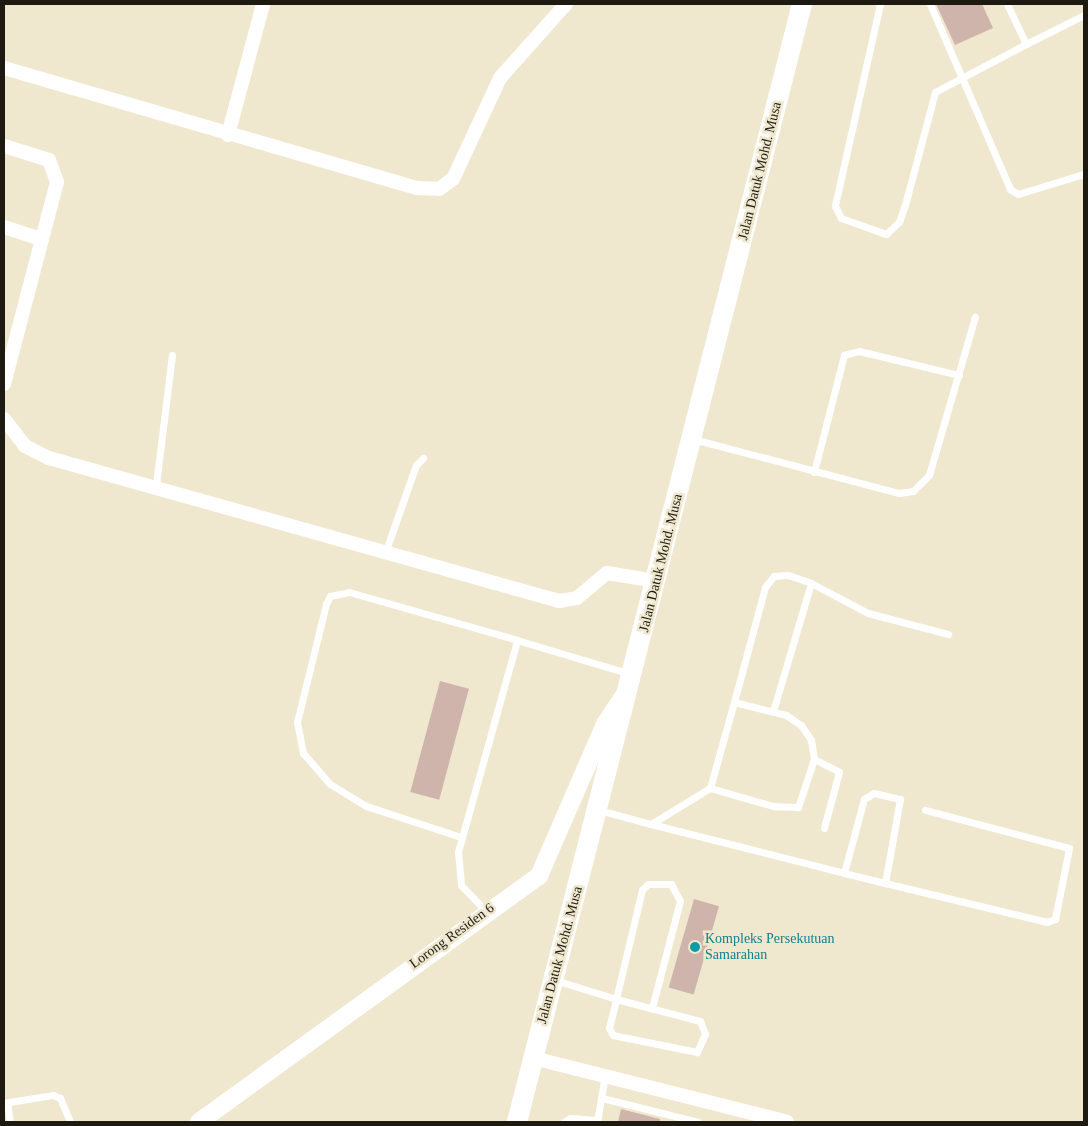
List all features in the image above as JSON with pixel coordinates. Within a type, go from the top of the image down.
[{"type":"main road","name":"Jalan Datuk Mohd. Musa","points":[[517,1122],[802,4]]},
{"type":"street","points":[[228,135],[262,4]]},
{"type":"street","points":[[4,68],[228,135],[416,188],[439,189],[452,179],[500,78],[566,4]]},
{"type":"street","points":[[4,146],[42,156],[55,170],[57,182],[4,384]]},
{"type":"street","points":[[4,227],[42,239]]},
{"type":"street","points":[[4,419],[15,436],[38,454],[156,485],[385,553],[559,601],[577,598],[607,573],[656,581]]},
{"type":"street","name":"Lorong Residen 6","points":[[199,1122],[486,911],[539,876],[545,867],[605,724],[630,682]]},
{"type":"street","points":[[533,1058],[787,1122]]},
{"type":"lane","points":[[880,4],[835,206],[840,218],[886,234],[894,228],[905,205],[933,97],[960,76],[1084,15]]},
{"type":"lane","points":[[930,4],[1010,189],[1018,194],[1084,174]]},
{"type":"lane","points":[[1007,4],[1026,44]]},
{"type":"lane","points":[[692,439],[899,493],[920,488],[929,475],[975,318]]},
{"type":"lane","points":[[814,472],[844,354],[859,351],[959,375]]},
{"type":"lane","points":[[156,485],[172,355]]},
{"type":"lane","points":[[385,553],[416,465],[423,458]]},
{"type":"lane","points":[[651,824],[710,788],[768,581],[788,574],[811,583],[868,613],[948,634]]},
{"type":"lane","points":[[773,710],[811,583]]},
{"type":"lane","points":[[461,837],[360,803],[330,784],[303,753],[296,722],[326,604],[330,596],[343,592],[364,595],[518,640],[630,682]]},
{"type":"lane","points":[[486,911],[468,896],[458,878],[461,837],[518,640]]},
{"type":"lane","points":[[710,788],[794,808],[801,803],[814,759],[811,740],[801,725],[773,710],[734,702]]},
{"type":"lane","points":[[814,759],[839,772],[824,828]]},
{"type":"lane","points":[[844,873],[864,800],[874,793],[894,796],[902,804],[885,883]]},
{"type":"lane","points":[[598,810],[1046,922],[1055,919],[1069,848],[925,810]]},
{"type":"lane","points":[[553,979],[616,999],[703,1023],[705,1034],[698,1052],[613,1035],[610,1025],[616,999],[643,888],[671,884],[680,901],[652,1008]]},
{"type":"lane","points":[[564,1122],[570,1118],[597,1121],[605,1075]]},
{"type":"lane","points":[[10,1122],[5,1103],[53,1095],[60,1098],[70,1122]]},
{"type":"lane","points":[[602,1098],[698,1122]]},
{"type":"building","points":[[936,4],[982,4],[993,28],[955,45]]},
{"type":"building","points":[[440,681],[469,689],[439,800],[410,792]]},
{"type":"building","name":"Kompleks Persekutuan Samarahan","points":[[694,899],[719,906],[694,995],[669,987]]},
{"type":"building","points":[[621,1109],[660,1119],[660,1122],[618,1122]]},
{"type":"place","name":"Kompleks Persekutuan Samarahan","points":[[695,947]]}]
